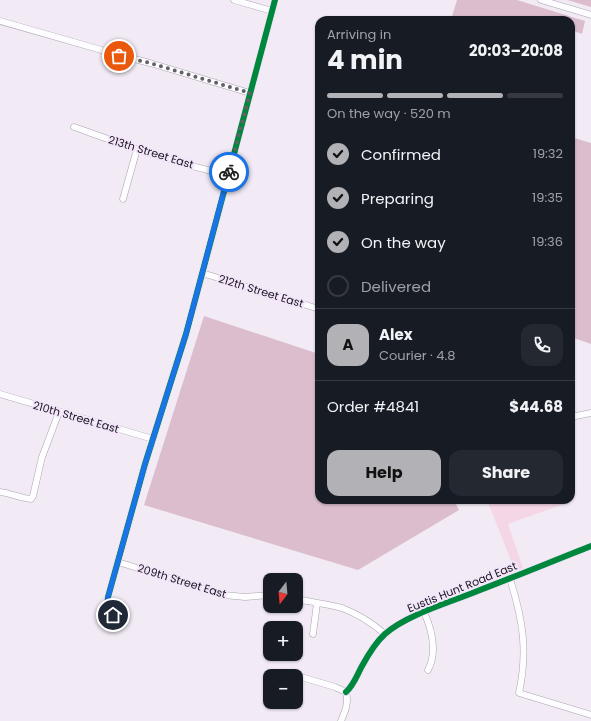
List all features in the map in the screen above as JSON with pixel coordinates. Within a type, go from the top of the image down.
[{"type":"street","points":[[234,0],[272,11]]},
{"type":"street","points":[[113,615],[109,610],[108,597],[145,464],[186,334],[275,0]]},
{"type":"street","points":[[541,0],[591,15]]},
{"type":"street","points":[[0,21],[250,93]]},
{"type":"street","name":"213th Street East","points":[[74,127],[137,149],[229,175]]},
{"type":"street","points":[[123,200],[137,149]]},
{"type":"street","name":"212th Street East","points":[[202,273],[315,308]]},
{"type":"street","name":"210th Street East","points":[[0,394],[153,439]]},
{"type":"street","points":[[0,492],[31,499],[42,456],[59,412]]},
{"type":"street","points":[[575,416],[591,413]]},
{"type":"street","name":"Eustis Hunt Road East","points":[[346,692],[353,684],[362,664],[371,651],[385,634],[400,624],[424,612],[591,546]]},
{"type":"street","name":"209th Street East","points":[[118,562],[224,595],[245,597],[263,596]]},
{"type":"street","points":[[510,579],[517,602],[523,635],[523,671],[519,693],[591,716]]},
{"type":"street","points":[[303,600],[343,609],[353,613],[370,622],[385,634]]},
{"type":"street","points":[[313,634],[317,603]]},
{"type":"street","points":[[424,612],[429,624],[433,641],[432,664],[428,670]]},
{"type":"street","points":[[303,677],[335,687],[346,692],[348,699],[340,721]]},
{"type":"shaded area","points":[[457,0],[517,0],[569,16],[452,16]]},
{"type":"shaded area","points":[[567,0],[591,0],[591,7]]},
{"type":"shaded area","points":[[575,18],[585,21],[582,34],[575,31]]},
{"type":"shaded area","points":[[575,138],[591,143],[591,344],[575,338]]},
{"type":"shaded area","points":[[204,316],[315,353],[315,504],[456,504],[459,510],[358,570],[144,505]]},
{"type":"shaded area","points":[[489,504],[564,504],[508,524],[523,568],[515,571]]},
{"type":"cycle path","points":[[113,615],[108,606],[108,597],[145,464],[186,334],[275,0]]},
{"type":"cycle path","points":[[346,692],[378,641],[394,627],[404,621],[428,610],[591,546]]},
{"type":"way so far","points":[[119,56],[150,63],[250,93],[229,172]]},
{"type":"route","points":[[113,615],[109,610],[108,597],[145,464],[186,334],[229,172]]}]
